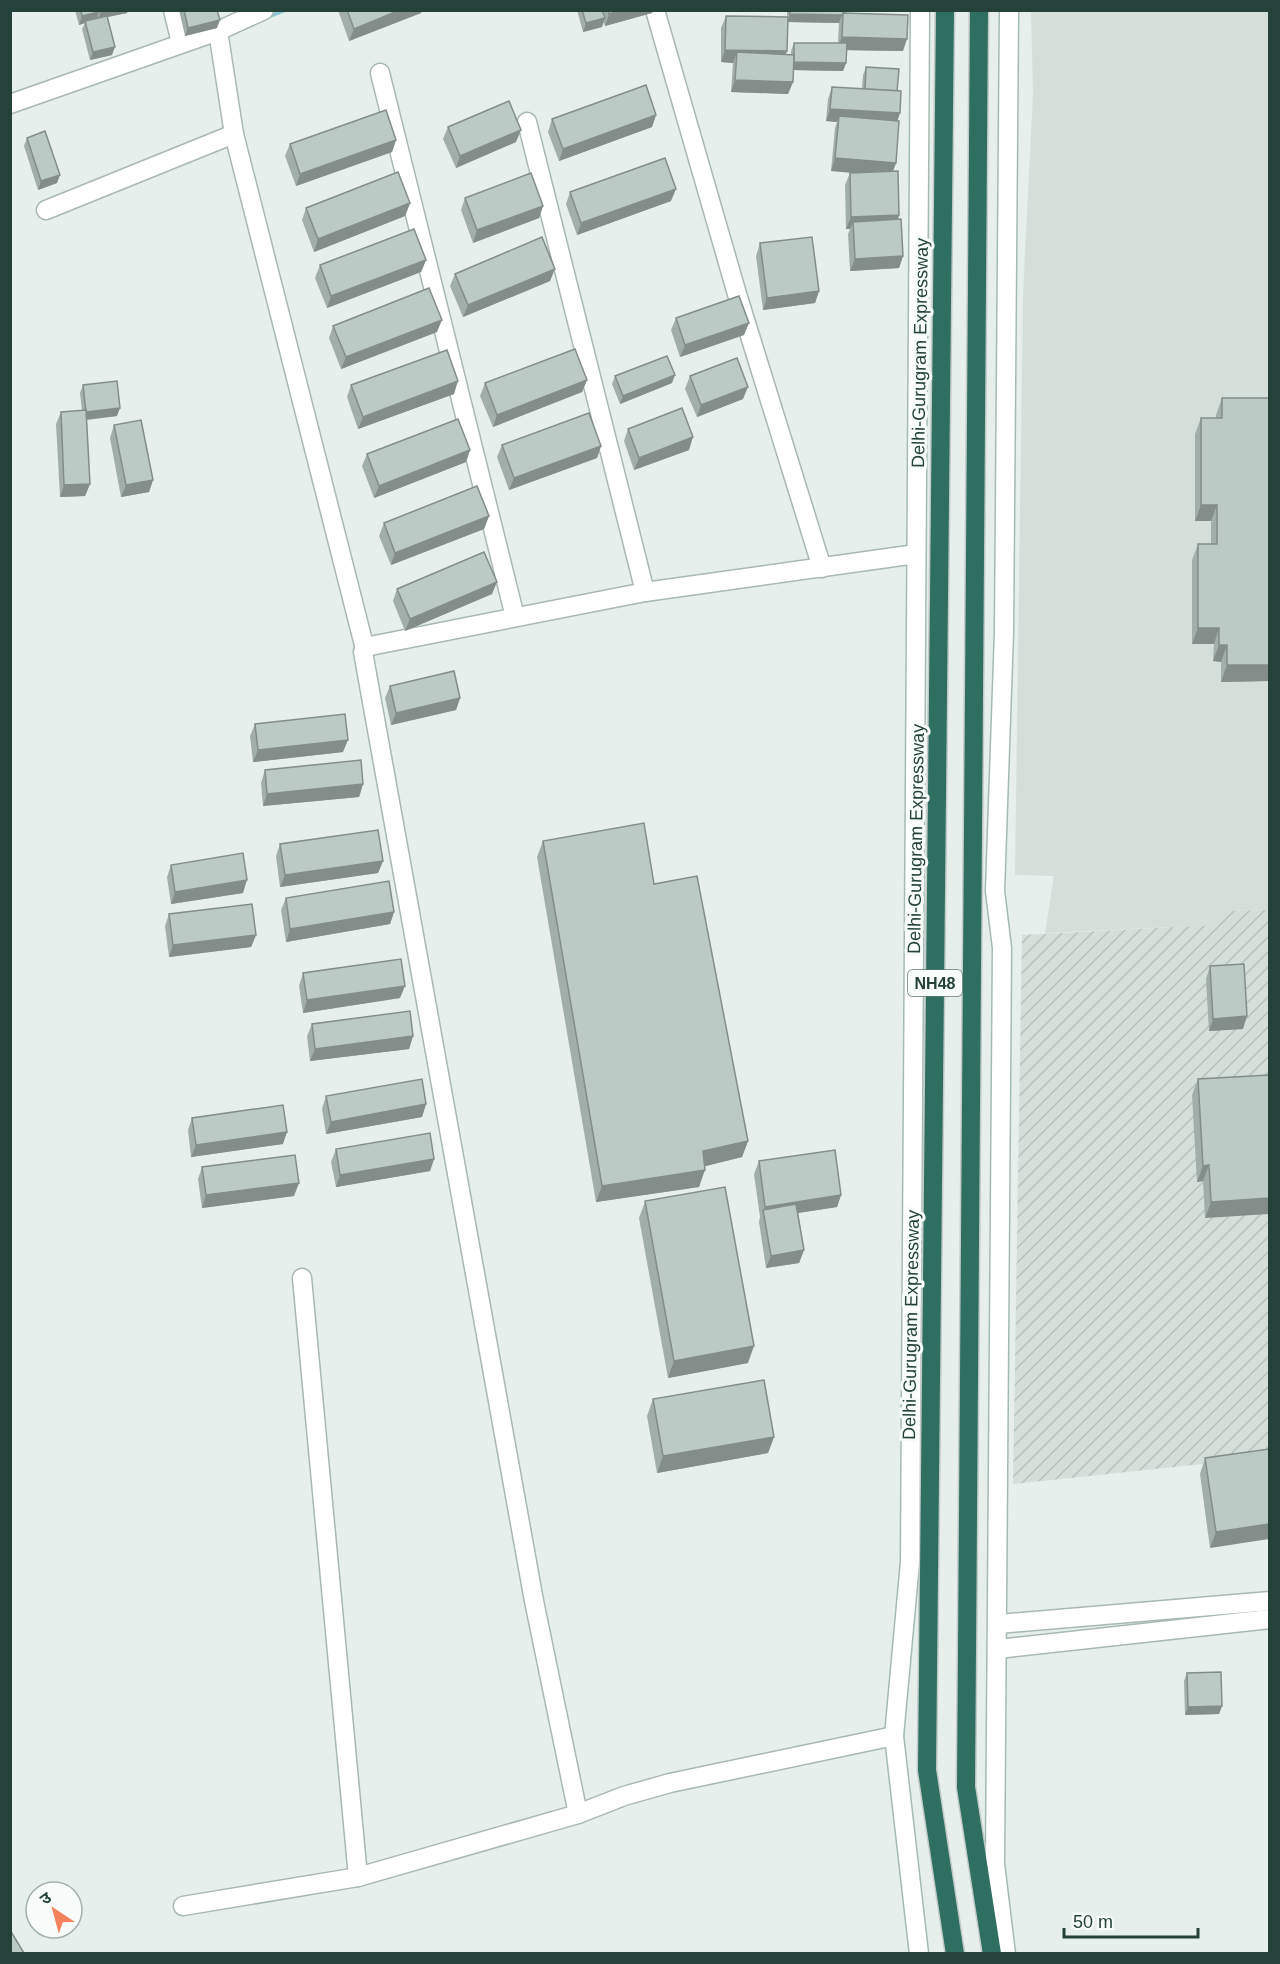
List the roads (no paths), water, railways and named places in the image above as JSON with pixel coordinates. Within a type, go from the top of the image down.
[{"type":"highway","name":"Delhi-Gurugram Expressway","points":[[945,10],[927,1770],[955,1953]]},
{"type":"highway","name":"NH48","points":[[979,10],[966,1787],[992,1953]]},
{"type":"street","points":[[173,10],[181,43]]},
{"type":"street","points":[[10,104],[218,31],[264,10]]},
{"type":"street","points":[[655,10],[737,294],[822,568]]},
{"type":"street","points":[[919,1953],[894,1736],[910,1562],[920,10]]},
{"type":"street","points":[[1006,1953],[995,1864],[1002,948],[995,891],[1005,632],[1009,10]]},
{"type":"street","points":[[218,31],[234,134],[365,649],[362,656],[534,1601],[578,1814]]},
{"type":"street","points":[[380,73],[515,617]]},
{"type":"street","points":[[527,122],[645,592]]},
{"type":"street","points":[[46,210],[234,134]]},
{"type":"street","points":[[365,649],[645,592],[916,554]]},
{"type":"street","points":[[302,1278],[358,1877]]},
{"type":"street","points":[[998,1624],[1269,1601]]},
{"type":"street","points":[[998,1649],[1269,1619]]},
{"type":"street","points":[[183,1906],[358,1877],[578,1814],[624,1796],[670,1783],[894,1736]]},
{"type":"waterway","points":[[266,17],[284,10]]}]
